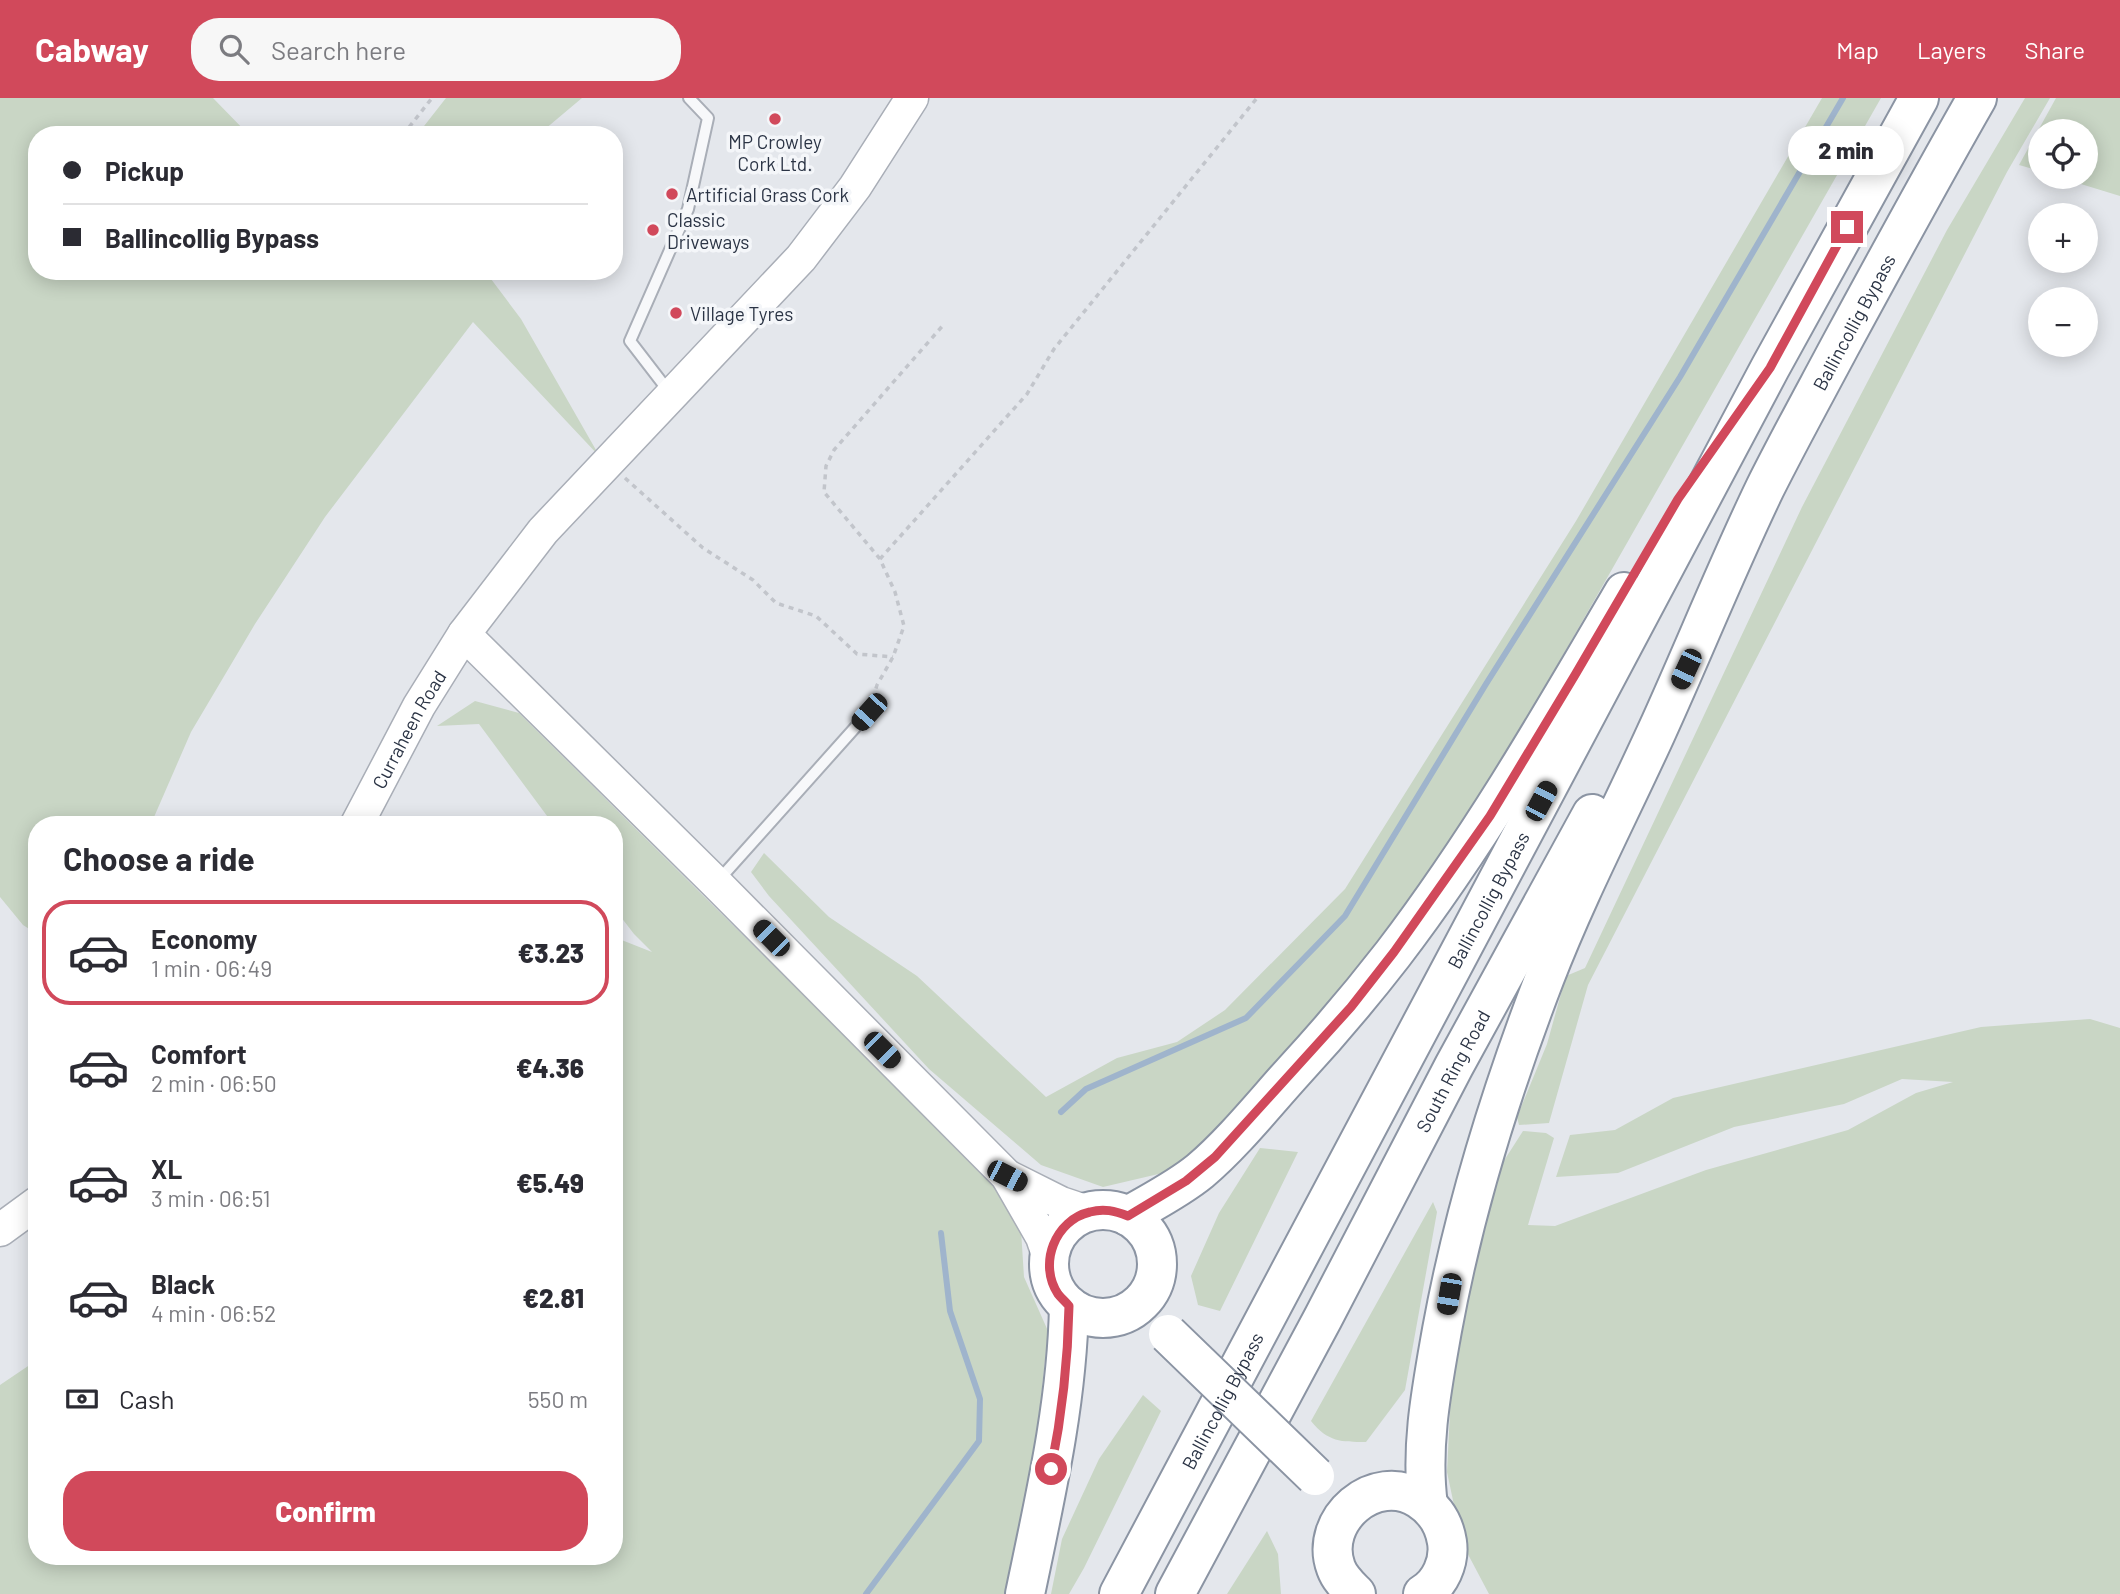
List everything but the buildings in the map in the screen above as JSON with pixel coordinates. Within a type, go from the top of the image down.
[{"type":"highway","name":"Ballincollig Bypass","points":[[1119,1594],[1770,368],[1919,98]]},
{"type":"highway","name":"Ballincollig Bypass","points":[[1736,551],[1810,403],[1977,98]]},
{"type":"highway","points":[[1128,1216],[1186,1181],[1215,1157],[1351,1007],[1394,952],[1490,816],[1678,499],[1770,368]]},
{"type":"highway","points":[[1428,1505],[1424,1469],[1434,1375],[1455,1268],[1490,1138],[1545,976],[1686,669],[1736,551]]},
{"type":"highway","name":"South Ring Road","points":[[1175,1594],[1454,1066],[1736,551]]},
{"type":"highway","points":[[1111,1318],[1128,1312],[1143,1301],[1153,1286],[1157,1270],[1156,1254],[1151,1238],[1141,1225],[1128,1216],[1115,1211],[1088,1212],[1062,1229],[1049,1258],[1057,1293],[1069,1306],[1096,1318],[1143,1322],[1168,1334],[1315,1476],[1343,1492],[1362,1498]]},
{"type":"highway","points":[[1153,1286],[1155,1305],[1168,1334]]},
{"type":"highway","points":[[1025,1594],[1062,1407],[1069,1306]]},
{"type":"highway","points":[[1315,1476],[1329,1507],[1336,1568],[1344,1582],[1356,1594]]},
{"type":"highway","points":[[1334,1535],[1349,1507],[1362,1498],[1379,1492],[1396,1491],[1413,1495],[1439,1517],[1445,1531],[1453,1579],[1439,1578],[1423,1594]]},
{"type":"street","name":"Curraheen Road","points":[[361,816],[419,706],[464,634],[543,531],[800,258],[855,187],[912,98]]},
{"type":"street","points":[[464,634],[1007,1176],[1042,1237],[1049,1258]]},
{"type":"street","points":[[1007,1176],[1061,1203],[1088,1212]]},
{"type":"street","points":[[0,1230],[28,1210]]},
{"type":"lane","points":[[671,395],[630,341],[688,209],[708,118],[690,98]]},
{"type":"lane","points":[[716,883],[869,712]]},
{"type":"path","points":[[410,126],[432,98]]},
{"type":"path","points":[[880,559],[1027,394],[1054,349],[1257,98]]},
{"type":"path","points":[[869,712],[877,685],[893,657],[904,626],[895,592],[880,559],[824,492],[826,466],[834,450],[946,323]]},
{"type":"path","points":[[608,462],[703,548],[753,580],[776,603],[816,616],[857,654],[893,657]]},
{"type":"green space","points":[[0,98],[213,98],[240,126],[28,126],[28,280],[492,280],[521,319],[600,457],[473,322],[325,517],[255,624],[191,732],[154,816],[28,816],[28,928],[0,897]]},
{"type":"green space","points":[[446,98],[582,98],[549,126],[424,126]]},
{"type":"green space","points":[[1822,98],[1881,98],[1486,790],[1362,971],[1208,1141],[1167,1172],[1103,1187],[1041,1165],[929,1069],[769,896],[751,872],[764,853],[829,917],[917,976],[1046,1097],[1117,1058],[1177,1042],[1225,1010],[1345,889],[1576,521]]},
{"type":"green space","points":[[2025,98],[2050,98],[2038,119],[2028,119],[2028,136],[1588,985],[1549,1123],[1519,1125],[1517,1117],[1547,1044],[1566,976],[1585,968],[1802,507],[1947,230]]},
{"type":"green space","points":[[2056,98],[2120,98],[2120,196],[2097,189],[2098,119],[2044,119]]},
{"type":"green space","points":[[2028,149],[2028,168],[2019,165]]},
{"type":"green space","points":[[475,701],[519,713],[623,816],[547,816],[479,724],[437,726]]},
{"type":"green space","points":[[623,816],[1007,1197],[1021,1230],[1024,1277],[1048,1331],[1029,1512],[1007,1594],[0,1594],[0,1385],[28,1366],[28,1565],[623,1565],[623,941],[652,952],[623,920]]},
{"type":"green space","points":[[2090,1019],[2120,1028],[2120,1594],[1489,1594],[1462,1543],[1447,1472],[1451,1391],[1473,1261],[1498,1170],[1523,1131],[1546,1133],[1554,1138],[1528,1225],[1555,1226],[1706,1170],[1848,1130],[1916,1093],[1953,1082],[1902,1079],[1844,1104],[1734,1127],[1618,1173],[1556,1177],[1570,1135],[1615,1130],[1673,1098],[1981,1027]]},
{"type":"green space","points":[[1260,1148],[1298,1152],[1220,1311],[1198,1305],[1191,1276],[1219,1213]]},
{"type":"green space","points":[[1433,1202],[1437,1212],[1405,1390],[1366,1442],[1342,1441],[1329,1437],[1311,1421]]},
{"type":"green space","points":[[1143,1395],[1161,1411],[1069,1594],[1051,1594],[1062,1539],[1099,1459]]},
{"type":"green space","points":[[1267,1531],[1278,1554],[1281,1594],[1227,1594]]},
{"type":"waterway","points":[[1061,1112],[1086,1089],[1246,1018],[1345,916],[1486,684],[1680,377],[1843,98]]},
{"type":"waterway","points":[[866,1594],[979,1441],[980,1399],[950,1311],[941,1233]]},
{"type":"place","name":"MP Crowley Cork Ltd.","points":[[775,119]]},
{"type":"place","name":"Artificial Grass Cork","points":[[672,194]]},
{"type":"place","name":"Classic Driveways","points":[[653,230]]},
{"type":"place","name":"Village Tyres","points":[[676,313]]},
{"type":"route","points":[[1051,1469],[1062,1407],[1069,1306],[1057,1293],[1049,1258],[1062,1229],[1088,1212],[1115,1211],[1128,1216],[1200,1171],[1351,1007],[1394,952],[1490,816],[1678,499],[1770,368],[1847,227]]}]
